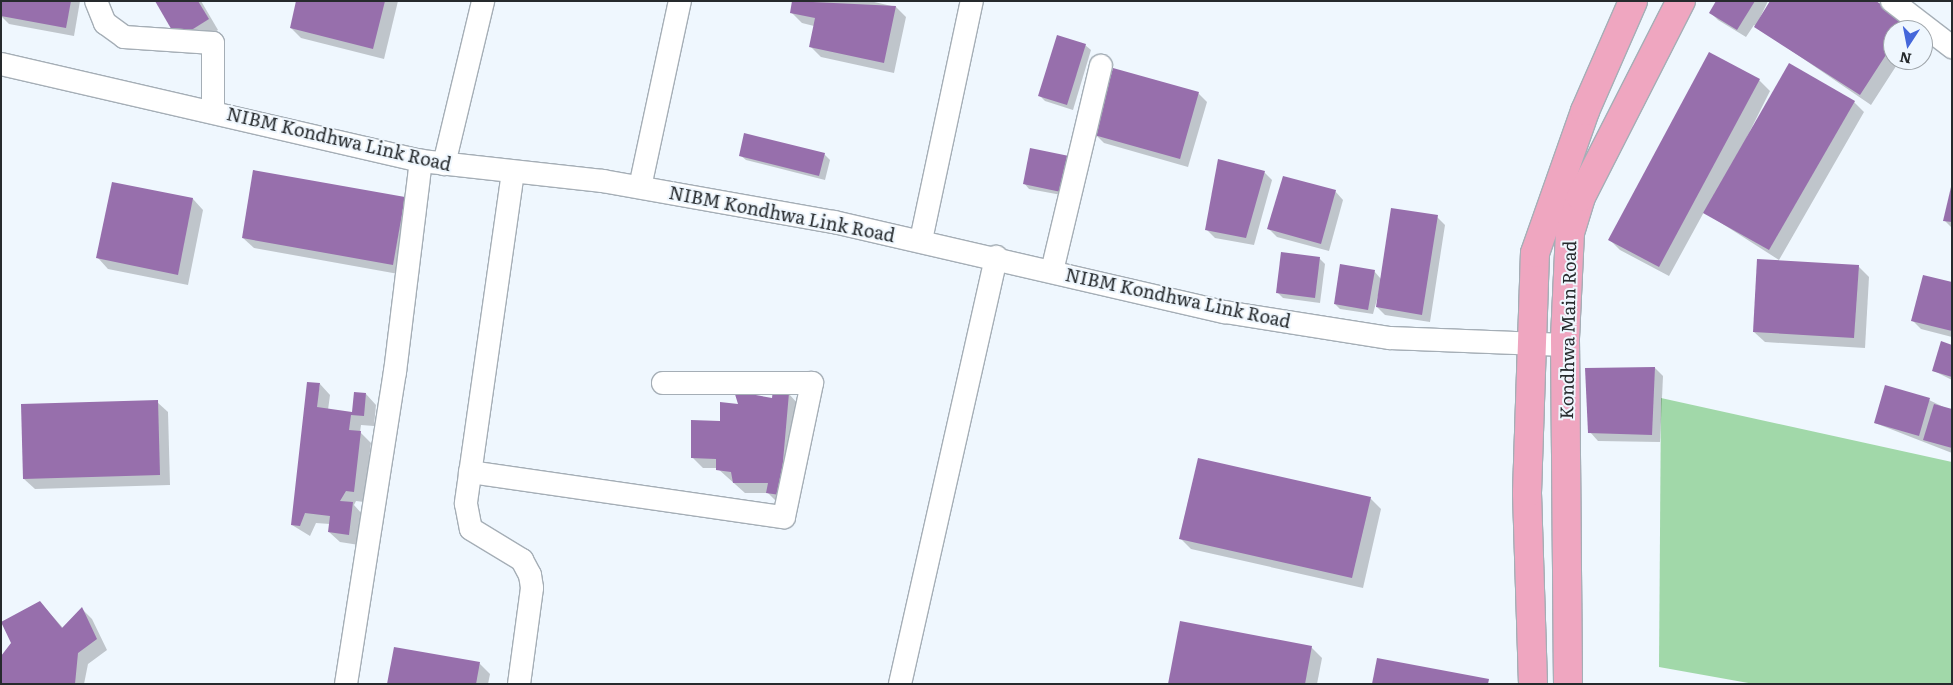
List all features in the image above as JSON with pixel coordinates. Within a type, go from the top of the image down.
[{"type":"main road","name":"Kondhwa Main Road","points":[[1533,684],[1527,493],[1535,253],[1585,111],[1634,1]]},
{"type":"main road","name":"Kondhwa Main Road","points":[[1568,684],[1565,345],[1570,233],[1581,197],[1681,1]]},
{"type":"street","points":[[96,1],[105,24],[124,37],[213,43],[213,110]]},
{"type":"street","points":[[444,164],[483,1]]},
{"type":"street","points":[[640,187],[680,1]]},
{"type":"street","points":[[921,240],[972,1]]},
{"type":"street","points":[[1892,1],[1952,47]]},
{"type":"street","name":"NIBM Kondhwa Link Road","points":[[1,64],[213,110],[421,161],[640,187],[921,240],[1225,312],[1390,338],[1565,345]]},
{"type":"street","points":[[1052,271],[1101,66]]},
{"type":"street","points":[[346,684],[395,372],[421,161]]},
{"type":"street","points":[[513,172],[466,504],[471,530],[522,560],[530,575],[532,588],[519,684]]},
{"type":"street","points":[[900,684],[996,257]]},
{"type":"street","points":[[470,472],[784,517],[812,383],[663,383]]},
{"type":"green space","points":[[1661,398],[1952,462],[1952,684],[1754,684],[1659,667]]},
{"type":"building","points":[[2,1],[71,1],[66,28],[1,16]]},
{"type":"building","points":[[155,1],[198,1],[209,19],[177,39]]},
{"type":"building","points":[[296,1],[385,1],[373,49],[290,28]]},
{"type":"building","points":[[792,1],[896,6],[884,63],[809,47],[815,18],[790,13]]},
{"type":"building","points":[[1716,1],[1755,1],[1737,30],[1709,13]]},
{"type":"building","points":[[1770,1],[1876,1],[1905,20],[1883,20],[1883,59],[1860,95],[1754,27]]},
{"type":"building","points":[[1057,35],[1086,44],[1067,105],[1038,96]]},
{"type":"building","points":[[1709,52],[1760,79],[1659,267],[1608,240]]},
{"type":"building","points":[[1789,63],[1855,101],[1769,250],[1703,213]]},
{"type":"building","points":[[1113,68],[1199,92],[1180,159],[1094,135]]},
{"type":"building","points":[[744,133],[825,153],[819,176],[739,156]]},
{"type":"building","points":[[1030,148],[1069,156],[1061,192],[1023,184]]},
{"type":"building","points":[[1218,159],[1265,171],[1246,238],[1205,230]]},
{"type":"building","points":[[253,170],[405,197],[393,265],[242,238]]},
{"type":"building","points":[[1283,176],[1336,190],[1321,244],[1267,229]]},
{"type":"building","points":[[112,182],[193,198],[178,275],[96,258]]},
{"type":"building","points":[[1952,187],[1952,222],[1943,221]]},
{"type":"building","points":[[1391,208],[1438,215],[1422,315],[1376,307]]},
{"type":"building","points":[[1281,252],[1320,257],[1315,298],[1276,293]]},
{"type":"building","points":[[1757,259],[1859,265],[1854,338],[1753,332]]},
{"type":"building","points":[[1340,264],[1375,270],[1368,310],[1334,304]]},
{"type":"building","points":[[1923,275],[1952,282],[1952,331],[1911,321]]},
{"type":"building","points":[[1941,341],[1952,345],[1952,377],[1932,371]]},
{"type":"building","points":[[1655,367],[1652,435],[1588,433],[1585,368]]},
{"type":"building","points":[[307,382],[320,383],[317,407],[352,412],[354,392],[366,393],[364,416],[351,415],[349,430],[361,431],[354,492],[346,491],[340,501],[353,502],[349,535],[328,532],[330,516],[305,513],[300,526],[291,525]]},
{"type":"building","points":[[1885,385],[1930,398],[1919,436],[1874,423]]},
{"type":"building","points":[[773,389],[789,393],[780,495],[766,493],[768,483],[733,483],[731,472],[716,470],[716,459],[691,458],[691,420],[720,421],[720,402],[738,404],[734,391],[772,398]]},
{"type":"building","points":[[158,400],[160,475],[23,479],[21,404]]},
{"type":"building","points":[[1934,404],[1952,409],[1952,448],[1923,440]]},
{"type":"building","points":[[1198,458],[1371,497],[1352,578],[1179,539]]},
{"type":"building","points":[[40,601],[62,628],[82,607],[97,639],[78,653],[75,684],[1,684],[1,656],[11,643],[1,622]]},
{"type":"building","points":[[1180,621],[1312,646],[1305,684],[1168,684]]},
{"type":"building","points":[[394,647],[480,662],[476,684],[387,684]]},
{"type":"building","points":[[1377,658],[1489,679],[1488,684],[1372,684]]}]
